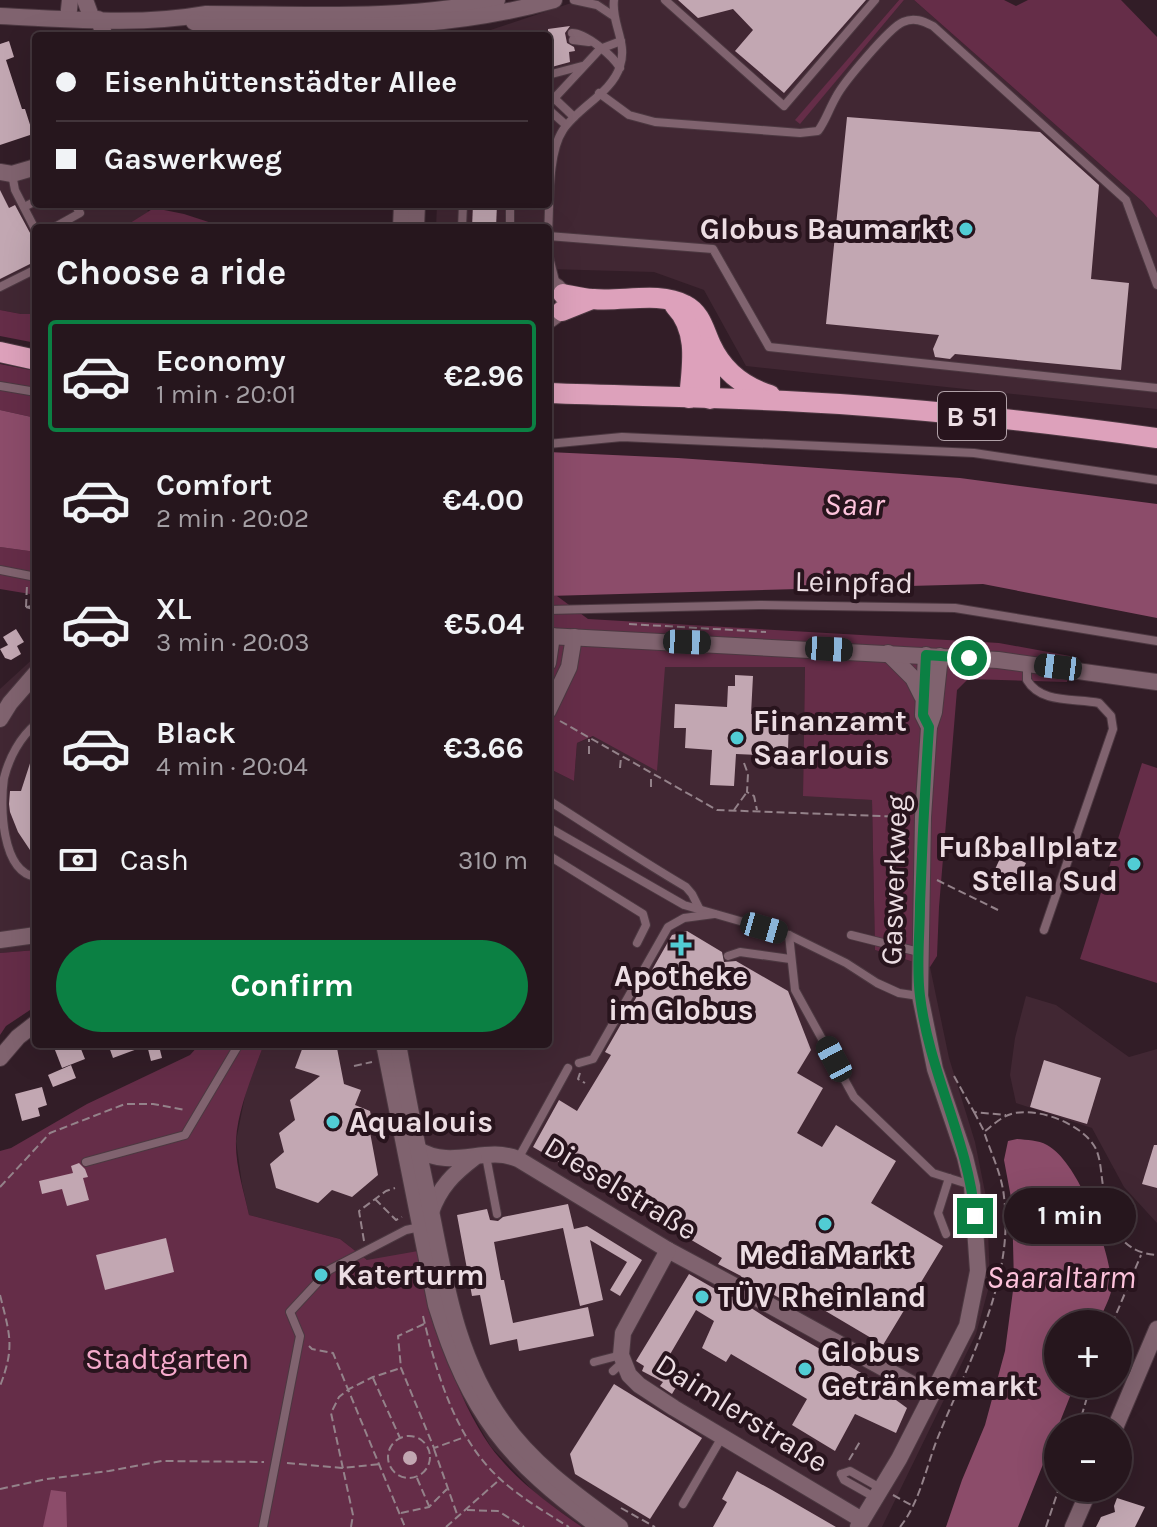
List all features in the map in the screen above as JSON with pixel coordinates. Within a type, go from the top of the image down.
[{"type":"main road","points":[[555,299],[661,299],[682,303],[699,318],[728,371],[742,383],[785,400]]},
{"type":"main road","points":[[661,299],[680,311],[691,334],[700,398]]},
{"type":"main road","points":[[700,398],[710,343]]},
{"type":"main road","points":[[0,352],[32,359]]},
{"type":"main road","name":"B 51","points":[[552,393],[785,400],[1049,424],[1157,438]]},
{"type":"street","points":[[68,19],[70,0]]},
{"type":"street","points":[[85,0],[103,32]]},
{"type":"street","points":[[457,15],[497,0]]},
{"type":"street","points":[[182,18],[205,25],[277,27],[518,10],[554,0]]},
{"type":"street","points":[[0,16],[182,18],[240,7],[378,20]]},
{"type":"street","points":[[277,27],[296,32]]},
{"type":"street","points":[[6,173],[32,168]]},
{"type":"street","points":[[552,636],[933,655],[1027,663],[1157,682]]},
{"type":"street","points":[[554,716],[569,667],[574,637]]},
{"type":"street","name":"Gaswerkweg","points":[[888,653],[913,678],[923,697]]},
{"type":"street","name":"Gaswerkweg","points":[[929,727],[923,715],[923,697],[933,655]]},
{"type":"street","name":"Gaswerkweg","points":[[860,1523],[879,1494],[967,1326],[978,1271],[972,1186],[935,1069],[920,996],[923,817],[929,727],[934,712],[933,655]]},
{"type":"street","points":[[0,719],[32,678]]},
{"type":"street","points":[[0,938],[22,931],[32,935]]},
{"type":"street","points":[[0,1058],[32,1026]]},
{"type":"street","points":[[385,1048],[405,1188],[421,1226],[436,1305],[449,1346],[476,1404],[519,1462],[552,1493],[599,1527]]},
{"type":"street","points":[[399,1048],[449,1301],[461,1342],[487,1397],[503,1423],[531,1456],[561,1484],[620,1527]]},
{"type":"street","name":"Dieselstraße","points":[[417,1149],[444,1159],[508,1155],[518,1159],[668,1250],[735,1286]]},
{"type":"street","points":[[431,1212],[450,1176],[480,1157]]},
{"type":"street","name":"Daimlerstraße","points":[[668,1250],[625,1328],[619,1363],[639,1385],[860,1523]]},
{"type":"street","points":[[751,1295],[932,1395]]},
{"type":"street","points":[[1121,1414],[1157,1329]]},
{"type":"street","points":[[1073,1527],[1084,1502]]},
{"type":"lane","points":[[574,0],[597,5],[612,15]]},
{"type":"lane","points":[[553,142],[566,125],[610,83],[620,68],[621,41],[612,15],[614,0]]},
{"type":"lane","points":[[665,0],[784,106],[875,0]]},
{"type":"lane","points":[[599,93],[629,115],[655,122],[800,133],[818,131],[830,114],[836,97],[878,44],[901,22],[919,19],[933,26],[1126,200],[1157,285]]},
{"type":"lane","points":[[572,37],[581,34],[613,56],[620,68]]},
{"type":"lane","points":[[552,102],[600,49],[621,41]]},
{"type":"lane","points":[[552,74],[584,65]]},
{"type":"lane","points":[[552,105],[574,117]]},
{"type":"lane","points":[[552,107],[566,125]]},
{"type":"lane","points":[[6,173],[32,224]]},
{"type":"lane","points":[[24,207],[32,203]]},
{"type":"lane","points":[[60,224],[80,213],[77,208]]},
{"type":"lane","points":[[452,209],[457,208]]},
{"type":"lane","points":[[552,235],[713,249],[769,347],[1157,388]]},
{"type":"lane","points":[[0,287],[32,271]]},
{"type":"lane","points":[[0,386],[32,391]]},
{"type":"lane","points":[[552,444],[622,437],[974,453],[1157,480]]},
{"type":"lane","points":[[0,570],[32,576]]},
{"type":"lane","name":"Leinpfad","points":[[552,610],[759,605],[955,608],[1157,641]]},
{"type":"lane","points":[[1027,663],[1027,680],[1036,691],[1099,703],[1111,716],[1113,729],[1044,930]]},
{"type":"lane","points":[[32,727],[26,732],[9,764],[1,803],[9,856],[22,872],[32,876]]},
{"type":"lane","points":[[552,802],[619,848],[686,887],[700,910]]},
{"type":"lane","points":[[552,829],[672,900],[789,935],[846,963],[877,983],[899,993],[920,996]]},
{"type":"lane","points":[[552,857],[643,914],[646,925],[637,943]]},
{"type":"lane","points":[[580,1063],[593,1059],[668,927],[679,920],[714,914]]},
{"type":"lane","points":[[789,935],[795,990],[854,1097],[933,1173],[972,1186]]},
{"type":"lane","points":[[851,935],[919,952]]},
{"type":"lane","points":[[728,956],[740,952],[790,959]]},
{"type":"lane","points":[[86,1162],[185,1135],[237,1048]]},
{"type":"lane","points":[[518,1159],[568,1068]]},
{"type":"lane","points":[[480,1157],[497,1214]]},
{"type":"lane","points":[[946,1234],[938,1213],[949,1178]]},
{"type":"lane","points":[[263,1527],[300,1336],[290,1312],[329,1270],[366,1249],[421,1226]]},
{"type":"lane","points":[[594,1362],[619,1363]]},
{"type":"lane","points":[[683,1504],[722,1437]]},
{"type":"lane","points":[[841,1474],[850,1471],[879,1494]]},
{"type":"path","points":[[32,576],[26,607],[32,607]]},
{"type":"path","points":[[554,716],[717,810],[923,817]]},
{"type":"path","points":[[589,738],[589,754]]},
{"type":"path","points":[[620,768],[621,756]]},
{"type":"path","points":[[733,811],[747,792],[748,774],[744,763]]},
{"type":"path","points":[[651,773],[651,787]]},
{"type":"path","points":[[747,792],[754,796],[755,812],[752,817]]},
{"type":"path","points":[[717,810],[717,816]]},
{"type":"path","points":[[784,813],[784,818]]},
{"type":"path","points":[[818,814],[818,820]]},
{"type":"path","points":[[851,822],[852,815]]},
{"type":"path","points":[[922,873],[998,910]]},
{"type":"path","points":[[354,1066],[373,1062]]},
{"type":"path","points":[[954,1075],[984,1132],[994,1163]]},
{"type":"path","points":[[0,1187],[50,1133],[96,1114],[125,1104],[153,1104],[184,1110],[197,1117]]},
{"type":"path","points":[[974,1112],[1007,1116],[1029,1112],[1078,1129],[1096,1149],[1115,1229],[1121,1240],[1141,1254],[1157,1255]]},
{"type":"path","points":[[984,1132],[1007,1116]]},
{"type":"path","points":[[366,1249],[359,1211],[386,1191],[405,1188]]},
{"type":"path","points":[[375,1199],[396,1220],[403,1217]]},
{"type":"path","points":[[1118,1310],[1141,1254]]},
{"type":"path","points":[[0,1295],[11,1343],[10,1360],[0,1386]]},
{"type":"path","points":[[425,1323],[398,1336],[401,1368],[458,1517]]},
{"type":"path","points":[[300,1336],[312,1349],[333,1353],[405,1527]]},
{"type":"path","points":[[351,1527],[353,1515],[331,1413],[339,1397],[349,1389],[401,1368]]},
{"type":"path","points":[[373,1377],[400,1438]]},
{"type":"path","points":[[900,1527],[914,1506],[954,1399]]},
{"type":"path","points":[[414,1436],[429,1450],[427,1469],[417,1477],[403,1478],[388,1465],[390,1446],[400,1438],[414,1436]]},
{"type":"path","points":[[429,1450],[466,1437]]},
{"type":"path","points":[[841,1474],[861,1440]]},
{"type":"path","points":[[0,1489],[162,1461],[275,1462],[342,1468],[388,1465]]},
{"type":"path","points":[[417,1477],[429,1507]]},
{"type":"path","points":[[446,1527],[500,1479]]},
{"type":"path","points":[[400,1513],[429,1507],[448,1488]]},
{"type":"path","points":[[879,1494],[914,1506]]},
{"type":"path","points":[[1046,1527],[1054,1502]]},
{"type":"path","points":[[619,1507],[655,1527]]},
{"type":"path","points":[[466,1510],[498,1511],[524,1527]]},
{"type":"path","points":[[560,1527],[562,1522]]},
{"type":"shaded area","points":[[580,0],[899,0],[796,120],[800,123],[904,0],[914,0],[1143,202],[1157,218],[1157,409],[746,366],[704,290],[654,272],[552,269],[552,224],[436,224],[437,208],[552,208],[552,32],[485,32]]},
{"type":"shaded area","points":[[32,177],[32,208],[147,208],[148,212],[128,224],[32,224],[32,314],[0,310],[0,181]]},
{"type":"shaded area","points":[[32,660],[32,950],[0,953],[0,689]]},
{"type":"shaded area","points":[[664,667],[805,667],[803,795],[872,800],[875,950],[930,967],[949,1058],[975,1142],[987,1202],[990,1283],[976,1334],[882,1527],[582,1527],[538,1496],[491,1447],[461,1395],[440,1338],[367,1260],[340,1239],[249,1215],[236,1141],[246,1091],[262,1048],[552,1048],[552,770],[574,781],[577,743],[594,736]]},
{"type":"shaded area","points":[[1026,996],[1056,1005],[1129,1057],[1157,1049],[1157,1223],[1124,1187],[1092,1128],[1016,1103],[1010,1075],[1015,1038]]},
{"type":"green space","points":[[899,0],[904,0],[800,124],[795,120]]},
{"type":"green space","points":[[914,0],[1004,0],[1016,6],[1028,0],[1121,0],[1157,37],[1157,218],[1143,202]]},
{"type":"green space","points":[[154,208],[215,224],[128,224]]},
{"type":"green space","points":[[0,310],[32,314],[32,342],[0,336]]},
{"type":"green space","points":[[0,364],[32,370],[32,417],[0,410]]},
{"type":"green space","points":[[0,547],[32,551],[32,594],[0,589]]},
{"type":"green space","points":[[552,596],[557,596],[588,619],[999,643],[1070,656],[1067,682],[968,679],[957,690],[937,956],[930,967],[875,950],[872,800],[803,796],[805,667],[665,667],[657,771],[593,736],[577,743],[574,781],[552,770]]},
{"type":"green space","name":"Fußballplatz Stella Sud","points":[[1142,763],[1157,768],[1157,983],[1080,959]]},
{"type":"green space","points":[[32,950],[32,1009],[6,1026],[0,1035],[0,953]]},
{"type":"green space","name":"Stadtgarten","points":[[196,1048],[263,1048],[243,1103],[236,1140],[238,1168],[249,1215],[340,1239],[367,1260],[418,1251],[445,1352],[476,1424],[490,1446],[521,1480],[582,1527],[0,1527],[0,1151],[11,1148],[87,1104],[190,1055]]},
{"type":"water","points":[[0,410],[32,417],[32,551],[0,547]]},
{"type":"water","name":"Saar","points":[[552,452],[960,478],[1157,504],[1157,618],[983,584],[552,596]]},
{"type":"water","name":"Saaraltarm","points":[[1017,1139],[1047,1145],[1071,1169],[1098,1228],[1112,1288],[1104,1310],[1044,1310],[1044,1398],[1069,1398],[1063,1414],[1044,1414],[1044,1462],[1018,1527],[946,1527],[985,1425],[1005,1351],[1014,1283],[1012,1203],[1004,1160],[1008,1141]]},
{"type":"water","points":[[51,1490],[66,1492],[67,1527],[43,1527]]},
{"type":"building","points":[[678,0],[866,0],[784,93],[735,51],[753,30],[733,9],[698,18]]},
{"type":"building","points":[[570,26],[565,33],[567,43],[575,51],[569,52],[570,62],[552,67],[552,32],[548,29]]},
{"type":"building","points":[[9,41],[14,57],[6,60],[32,134],[0,145],[0,44]]},
{"type":"building","name":"Globus Baumarkt","points":[[847,117],[1040,132],[1099,185],[1091,279],[1129,283],[1121,370],[955,354],[950,359],[935,357],[933,349],[939,335],[826,324]]},
{"type":"building","points":[[0,190],[9,208],[15,205],[32,237],[32,263],[0,279]]},
{"type":"building","points":[[473,208],[497,208],[496,224],[472,224]]},
{"type":"building","points":[[16,629],[24,642],[17,646],[21,654],[11,660],[5,658],[0,649],[8,645],[3,637]]},
{"type":"building","name":"Finanzamt Saarlouis","points":[[735,675],[753,676],[751,714],[789,716],[788,750],[783,749],[783,756],[736,754],[734,786],[710,785],[712,750],[685,748],[686,728],[674,728],[675,704],[727,707],[728,686],[735,686]]},
{"type":"building","points":[[32,757],[32,853],[18,832],[10,812],[10,791],[21,791]]},
{"type":"building","points":[[1003,852],[1026,863],[1014,888],[991,878]]},
{"type":"building","points":[[687,931],[722,952],[724,962],[736,961],[788,991],[811,1050],[797,1073],[823,1088],[797,1133],[822,1147],[836,1125],[896,1161],[871,1203],[943,1246],[883,1345],[790,1290],[783,1300],[756,1285],[746,1285],[741,1276],[718,1264],[722,1258],[533,1147],[559,1100],[577,1111],[611,1055],[605,1052],[672,935]]},
{"type":"building","points":[[81,1048],[85,1059],[62,1068],[55,1050]]},
{"type":"building","points":[[109,1048],[140,1048],[113,1058]]},
{"type":"building","points":[[160,1048],[162,1058],[151,1061],[148,1049]]},
{"type":"building","name":"Aqualouis","points":[[302,1048],[337,1048],[344,1084],[361,1090],[355,1105],[370,1111],[373,1124],[369,1127],[378,1175],[352,1197],[332,1190],[318,1203],[276,1188],[270,1164],[284,1152],[279,1133],[295,1120],[290,1100],[320,1076],[295,1068]]},
{"type":"building","points":[[1044,1060],[1101,1078],[1087,1124],[1030,1107]]},
{"type":"building","points":[[71,1065],[76,1078],[53,1087],[48,1075]]},
{"type":"building","points":[[42,1087],[47,1105],[38,1108],[40,1116],[22,1121],[15,1094]]},
{"type":"building","points":[[1154,1145],[1157,1145],[1157,1188],[1142,1184]]},
{"type":"building","points":[[79,1163],[88,1177],[83,1178],[89,1200],[67,1206],[62,1189],[42,1194],[39,1181],[73,1173],[71,1166]]},
{"type":"building","points":[[568,1204],[574,1229],[587,1226],[642,1260],[620,1296],[610,1290],[627,1262],[590,1240],[603,1300],[580,1306],[563,1228],[494,1242],[513,1323],[588,1307],[594,1336],[519,1351],[517,1339],[490,1345],[480,1295],[472,1296],[457,1215],[487,1209],[490,1220],[498,1221],[503,1217]]},
{"type":"building","points":[[166,1238],[174,1272],[105,1290],[96,1255]]},
{"type":"building","name":"Globus Getränkemarkt","points":[[689,1274],[729,1297],[740,1296],[745,1304],[770,1320],[887,1388],[885,1392],[907,1408],[896,1433],[855,1414],[835,1451],[792,1425],[807,1399],[731,1354],[726,1362],[702,1348],[714,1321],[696,1310],[662,1368],[681,1379],[672,1394],[660,1386],[663,1382],[642,1371],[644,1366],[636,1361]]},
{"type":"building","points":[[614,1384],[702,1438],[650,1519],[575,1474],[570,1454]]},
{"type":"building","points":[[410,1451],[417,1458],[410,1465],[403,1458]]},
{"type":"building","points":[[737,1471],[836,1527],[713,1527],[727,1502],[722,1499]]},
{"type":"building","points":[[1116,1502],[1129,1502],[1145,1507],[1135,1527],[1096,1527],[1101,1517],[1115,1512]]},
{"type":"place","name":"Globus Baumarkt","points":[[966,229]]},
{"type":"place","name":"Finanzamt Saarlouis","points":[[737,738]]},
{"type":"place","name":"Fußballplatz Stella Sud","points":[[1134,864]]},
{"type":"place","name":"Apotheke im Globus","points":[[681,945]]},
{"type":"place","name":"Aqualouis","points":[[333,1122]]},
{"type":"place","name":"MediaMarkt","points":[[825,1224]]},
{"type":"place","name":"Katerturm","points":[[321,1275]]},
{"type":"place","name":"TÜV Rheinland","points":[[702,1297]]},
{"type":"place","name":"Globus Getränkemarkt","points":[[805,1369]]},
{"type":"route","points":[[969,658],[926,655],[923,715],[929,727],[919,952],[920,996],[935,1069],[965,1157],[975,1216]]}]
